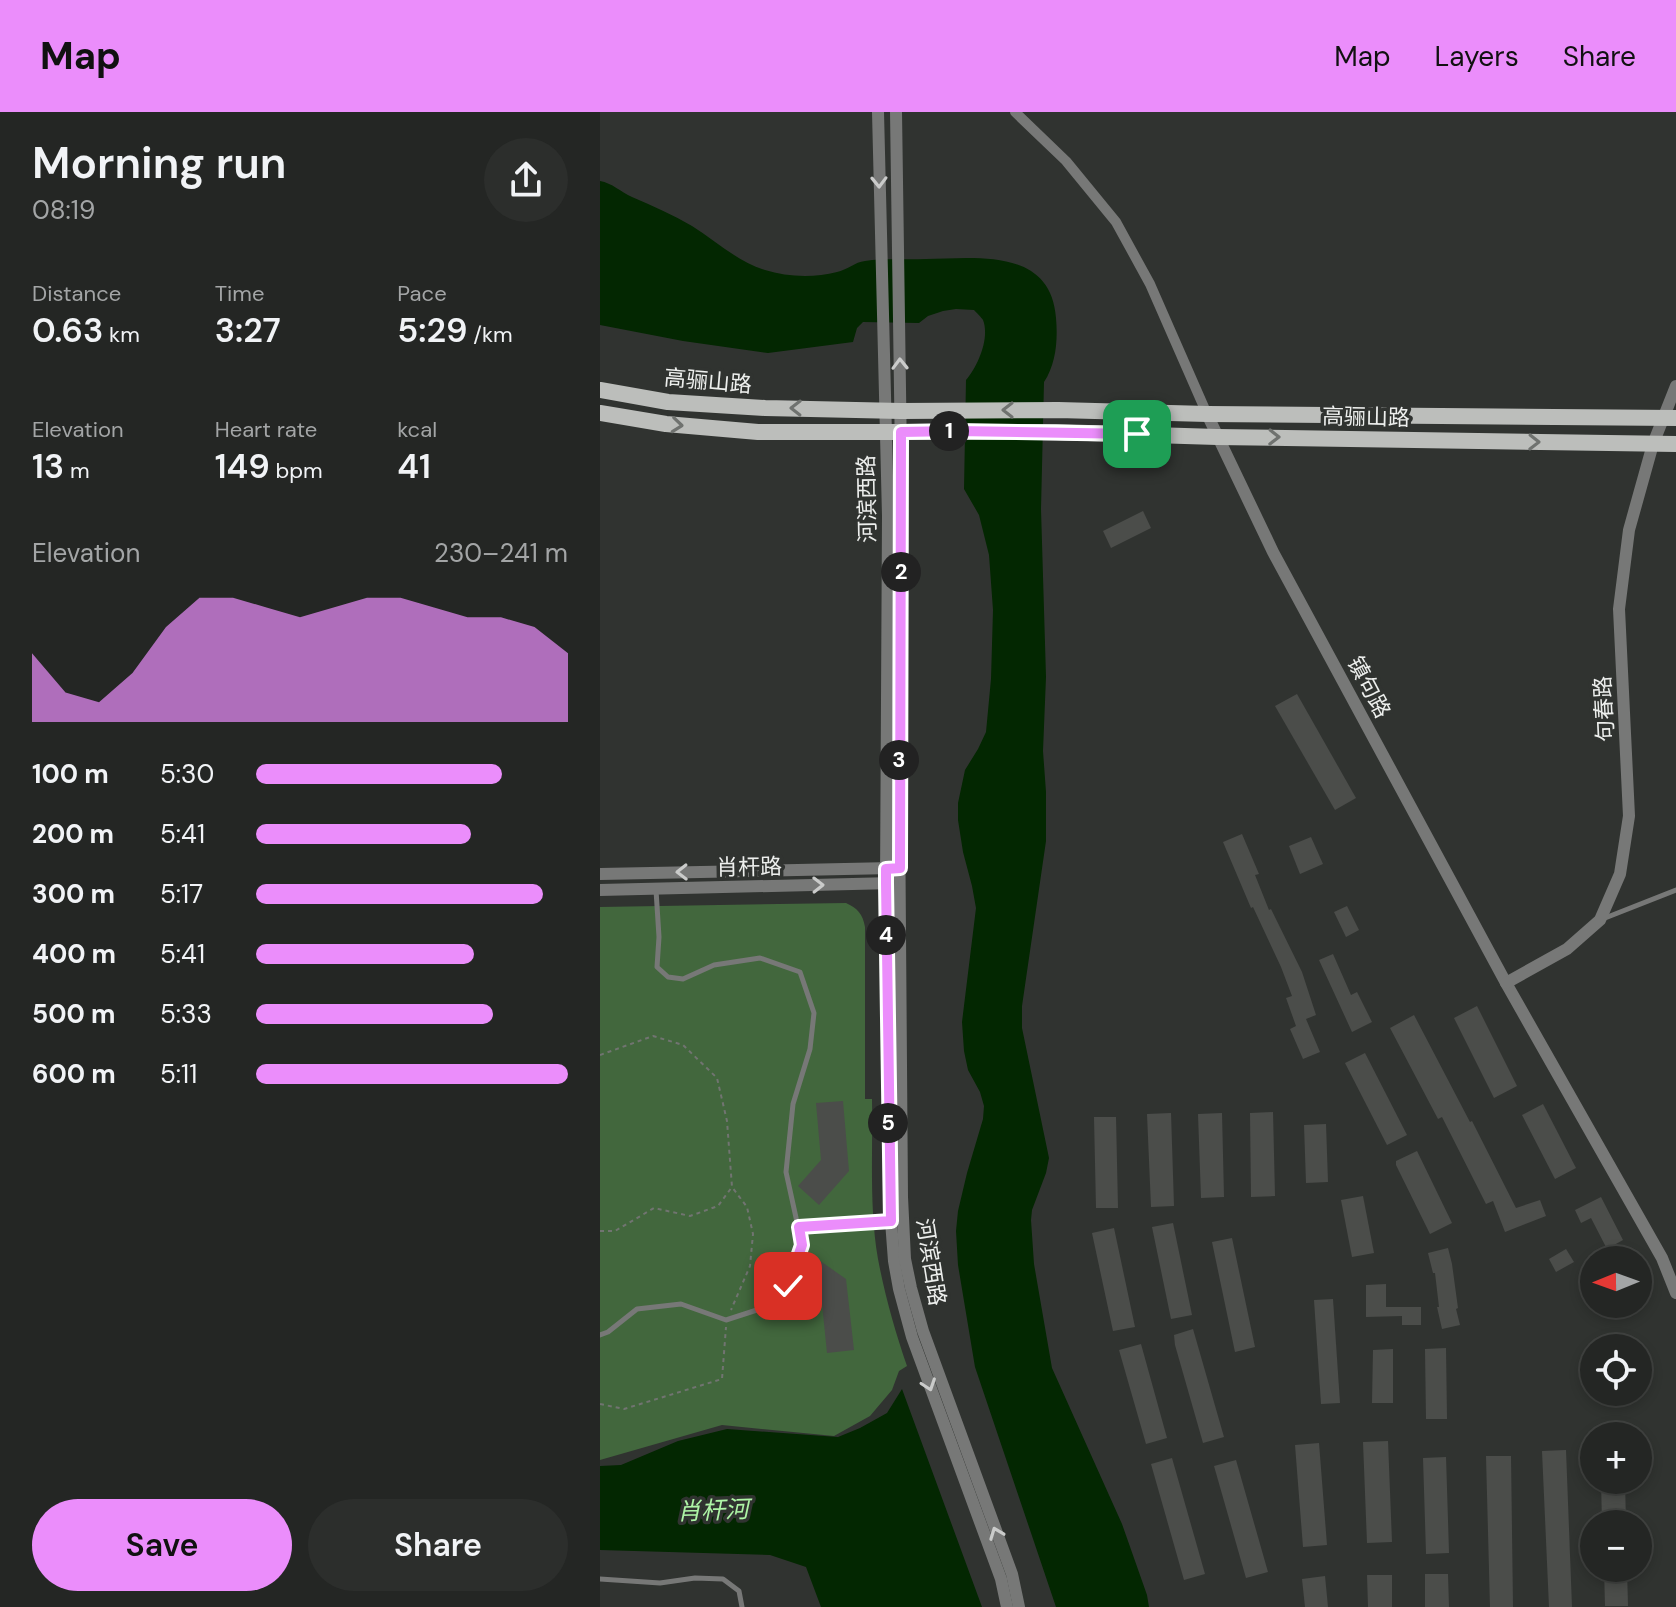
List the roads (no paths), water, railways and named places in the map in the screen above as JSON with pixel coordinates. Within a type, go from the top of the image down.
[{"type":"main road","name":"高骊山路","points":[[600,390],[668,402],[893,411],[1058,410],[1669,418]]},
{"type":"main road","points":[[600,413],[666,424],[758,432],[893,432]]},
{"type":"main road","name":"高骊山路","points":[[893,432],[1056,432],[1676,444]]},
{"type":"street","name":"河滨西路","points":[[878,112],[882,332],[893,411]]},
{"type":"street","name":"河滨西路","points":[[896,112],[899,331],[888,516],[893,868],[900,883],[905,1259],[923,1331],[1012,1574],[1019,1607]]},
{"type":"street","name":"镇句路","points":[[1015,112],[1066,161],[1116,222],[1150,284],[1217,437],[1273,552],[1506,983],[1662,1258],[1676,1293]]},
{"type":"street","name":"句春路","points":[[1506,983],[1567,949],[1600,920],[1620,874],[1629,816],[1619,609],[1629,530],[1653,444],[1669,418],[1676,386]]},
{"type":"street","name":"河滨西路","points":[[893,868],[886,883],[894,1261],[912,1337],[1001,1579],[1007,1607]]},
{"type":"street","name":"肖杆路","points":[[600,874],[893,868]]},
{"type":"street","name":"肖杆路","points":[[600,890],[900,883]]},
{"type":"lane","points":[[600,1335],[637,1309],[681,1304],[726,1320],[760,1309],[788,1286],[802,1245],[786,1172],[793,1104],[810,1049],[814,1013],[800,972],[760,958],[714,965],[683,979],[668,977],[657,967],[656,889]]},
{"type":"lane","points":[[1600,920],[1676,890]]},
{"type":"lane","points":[[600,1579],[660,1583],[695,1578],[723,1579],[739,1591],[742,1607]]},
{"type":"water","points":[[600,181],[685,222],[746,262],[773,272],[819,275],[841,271],[861,262],[880,260],[988,259],[1026,268],[1041,279],[1051,295],[1057,335],[1054,360],[1044,382],[1041,509],[1046,677],[1043,751],[1046,841],[1022,1006],[1022,1028],[1049,1158],[1032,1210],[1034,1264],[1052,1368],[1122,1524],[1149,1607],[1056,1607],[975,1367],[958,1265],[958,1211],[984,1106],[968,1070],[964,1051],[962,1022],[976,908],[958,820],[965,770],[986,732],[991,679],[993,610],[989,555],[979,515],[964,489],[966,380],[982,352],[985,335],[983,320],[974,310],[956,309],[928,316],[919,323],[863,322],[857,328],[853,342],[768,353],[600,325]]},
{"type":"water","name":"肖杆河","points":[[902,1389],[982,1607],[821,1607],[806,1567],[770,1555],[600,1550],[600,1466],[621,1465],[678,1441],[727,1429],[838,1437],[887,1413]]}]
